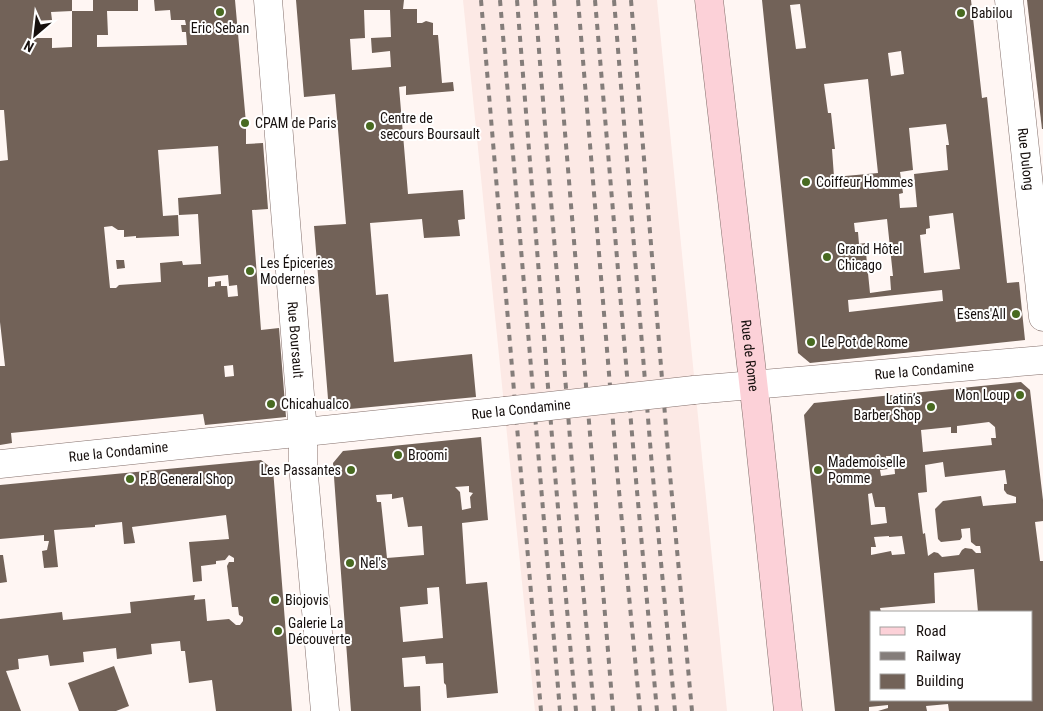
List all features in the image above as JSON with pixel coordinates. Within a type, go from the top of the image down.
[{"type":"main road","name":"Rue de Rome","points":[[709,0],[788,711]]},
{"type":"street","name":"Rue Boursault","points":[[268,0],[303,432],[303,465],[325,711]]},
{"type":"street","name":"Rue Dulong","points":[[1009,0],[1043,317]]},
{"type":"street","name":"Rue la Condamine","points":[[0,464],[753,384],[1043,360]]},
{"type":"shaded area","points":[[463,0],[657,0],[727,711],[535,711]]},
{"type":"building","points":[[0,0],[72,0],[72,11],[93,11],[93,0],[138,0],[138,11],[107,11],[108,35],[97,35],[97,47],[187,45],[186,32],[182,32],[181,25],[186,25],[185,20],[171,20],[170,10],[155,11],[154,0],[235,0],[246,123],[246,144],[263,143],[268,209],[252,210],[261,330],[279,328],[286,417],[205,425],[203,414],[11,433],[12,443],[0,445],[0,366],[5,366],[0,322],[0,161],[8,160],[4,110],[0,110]],"holes":[[[72,11],[72,47],[52,48],[52,38],[34,38],[33,21],[52,20],[51,12]],[[218,146],[221,194],[178,198],[179,215],[198,214],[201,264],[183,265],[182,261],[160,263],[161,282],[119,285],[116,288],[110,288],[104,227],[112,226],[118,230],[124,230],[124,237],[179,236],[178,215],[163,216],[158,150]],[[228,275],[229,286],[237,285],[238,296],[228,297],[227,286],[221,286],[221,281],[215,282],[215,286],[208,287],[208,277]],[[233,365],[234,376],[225,377],[224,366]]]},
{"type":"building","points":[[296,0],[404,0],[403,9],[417,9],[417,23],[426,21],[433,23],[433,35],[438,35],[442,83],[453,82],[454,91],[406,95],[406,86],[399,87],[408,194],[463,190],[465,219],[458,220],[460,236],[424,238],[422,219],[370,223],[376,295],[388,294],[394,362],[472,354],[476,397],[329,411],[314,226],[346,224],[335,94],[304,97]],"holes":[[[364,10],[390,10],[391,37],[371,38],[372,53],[390,51],[391,67],[352,70],[350,39],[365,38]]]},
{"type":"building","points":[[762,0],[971,0],[982,98],[987,97],[1007,283],[1019,282],[1025,340],[810,363],[798,353]],"holes":[[[800,4],[806,48],[796,49],[790,5]],[[901,51],[904,74],[891,76],[888,53]],[[868,79],[878,173],[834,177],[832,149],[835,149],[831,113],[828,113],[824,84]],[[946,124],[949,145],[946,145],[948,170],[914,174],[917,207],[900,208],[899,194],[903,193],[900,172],[913,170],[909,128]],[[953,213],[960,269],[924,273],[920,235],[926,234],[926,229],[930,228],[929,216]],[[887,219],[893,276],[890,276],[891,290],[870,293],[865,243],[859,244],[858,232],[855,232],[854,223]],[[942,290],[943,301],[849,312],[848,300]],[[968,308],[969,320],[956,322],[954,309]]]},
{"type":"building","points":[[1027,0],[1043,0],[1043,129],[1042,129]]},
{"type":"building","points":[[116,260],[124,260],[125,268],[117,269]]},
{"type":"building","points":[[1021,382],[1030,390],[1043,500],[1043,521],[1035,522],[1040,561],[1043,561],[1043,711],[949,711],[948,704],[926,706],[927,711],[878,711],[888,708],[888,705],[869,707],[869,711],[835,711],[804,415],[814,403]],"holes":[[[989,422],[995,427],[996,438],[991,438],[992,445],[923,452],[921,430],[951,427],[951,433],[957,433],[957,426]],[[886,456],[891,456],[891,462],[894,462],[895,474],[881,476],[880,470],[888,469]],[[943,462],[945,477],[1005,470],[1007,484],[1004,484],[1004,490],[1007,494],[1016,497],[1016,503],[983,506],[981,496],[943,501],[935,509],[938,539],[941,542],[960,540],[962,537],[961,529],[970,528],[971,542],[976,546],[980,546],[981,553],[965,548],[959,555],[942,557],[934,552],[928,556],[918,493],[927,492],[925,465]],[[872,493],[875,507],[885,507],[887,523],[871,525],[868,494]],[[902,536],[905,554],[892,555],[891,551],[871,555],[871,547],[876,547],[874,537]]]},
{"type":"building","points":[[481,437],[488,520],[462,523],[466,584],[487,582],[498,693],[447,698],[443,663],[426,664],[425,656],[402,658],[404,687],[420,686],[421,711],[351,711],[333,463],[343,451]],"holes":[[[469,486],[469,492],[473,493],[470,497],[471,508],[462,510],[460,492],[455,487]],[[392,494],[392,499],[403,497],[408,527],[422,526],[424,555],[387,558],[381,502],[377,502],[376,495]],[[439,587],[443,638],[403,642],[400,607],[428,604],[427,588]]]},
{"type":"building","points":[[261,460],[273,469],[292,711],[216,711],[212,680],[189,683],[185,651],[181,651],[180,641],[151,644],[152,654],[117,659],[116,648],[83,652],[84,662],[50,666],[48,655],[18,659],[19,669],[6,671],[21,711],[0,711],[0,619],[62,612],[63,620],[131,613],[130,602],[195,595],[194,600],[205,599],[207,621],[229,619],[236,625],[240,625],[243,617],[239,615],[238,607],[232,607],[227,566],[229,562],[234,562],[234,558],[229,555],[225,560],[216,561],[216,564],[201,566],[202,581],[193,582],[189,542],[229,539],[226,515],[132,527],[135,543],[124,544],[122,522],[95,525],[95,527],[54,530],[58,567],[44,568],[42,551],[47,550],[49,541],[44,541],[44,535],[0,539],[0,485]]},
{"type":"building","points":[[0,555],[3,555],[7,582],[0,583]]},
{"type":"building","points":[[114,666],[129,706],[116,711],[79,711],[68,683]]},
{"type":"railway","points":[[481,0],[541,711]]},
{"type":"railway","points":[[500,0],[560,711]]},
{"type":"railway","points":[[517,0],[576,711]]},
{"type":"railway","points":[[535,0],[594,711]]},
{"type":"railway","points":[[554,0],[613,711]]},
{"type":"railway","points":[[578,0],[617,470],[640,711]]},
{"type":"railway","points":[[595,0],[657,711]]},
{"type":"railway","points":[[614,0],[652,467],[675,711]]},
{"type":"railway","points":[[631,0],[669,464],[692,711]]},
{"type":"place","name":"Eric Seban","points":[[220,12]]},
{"type":"place","name":"Babilou","points":[[961,13]]},
{"type":"place","name":"CPAM de Paris","points":[[245,123]]},
{"type":"place","name":"Centre de secours Boursault","points":[[370,126]]},
{"type":"place","name":"Coiffeur Hommes","points":[[806,182]]},
{"type":"place","name":"Grand Hôtel Chicago","points":[[827,257]]},
{"type":"place","name":"Les Épiceries Modernes","points":[[250,271]]},
{"type":"place","name":"Esens'All","points":[[1016,314]]},
{"type":"place","name":"Le Pot de Rome","points":[[811,342]]},
{"type":"place","name":"Mon Loup","points":[[1020,395]]},
{"type":"place","name":"Chicahualco","points":[[271,404]]},
{"type":"place","name":"Latin’s Barber Shop","points":[[931,407]]},
{"type":"place","name":"Broomi","points":[[398,455]]},
{"type":"place","name":"Les Passantes","points":[[351,470]]},
{"type":"place","name":"Mademoiselle Pomme","points":[[818,470]]},
{"type":"place","name":"P.B General Shop","points":[[130,479]]},
{"type":"place","name":"Nel's","points":[[350,563]]},
{"type":"place","name":"Biojovis","points":[[275,600]]},
{"type":"place","name":"Galerie La Découverte","points":[[278,631]]}]
